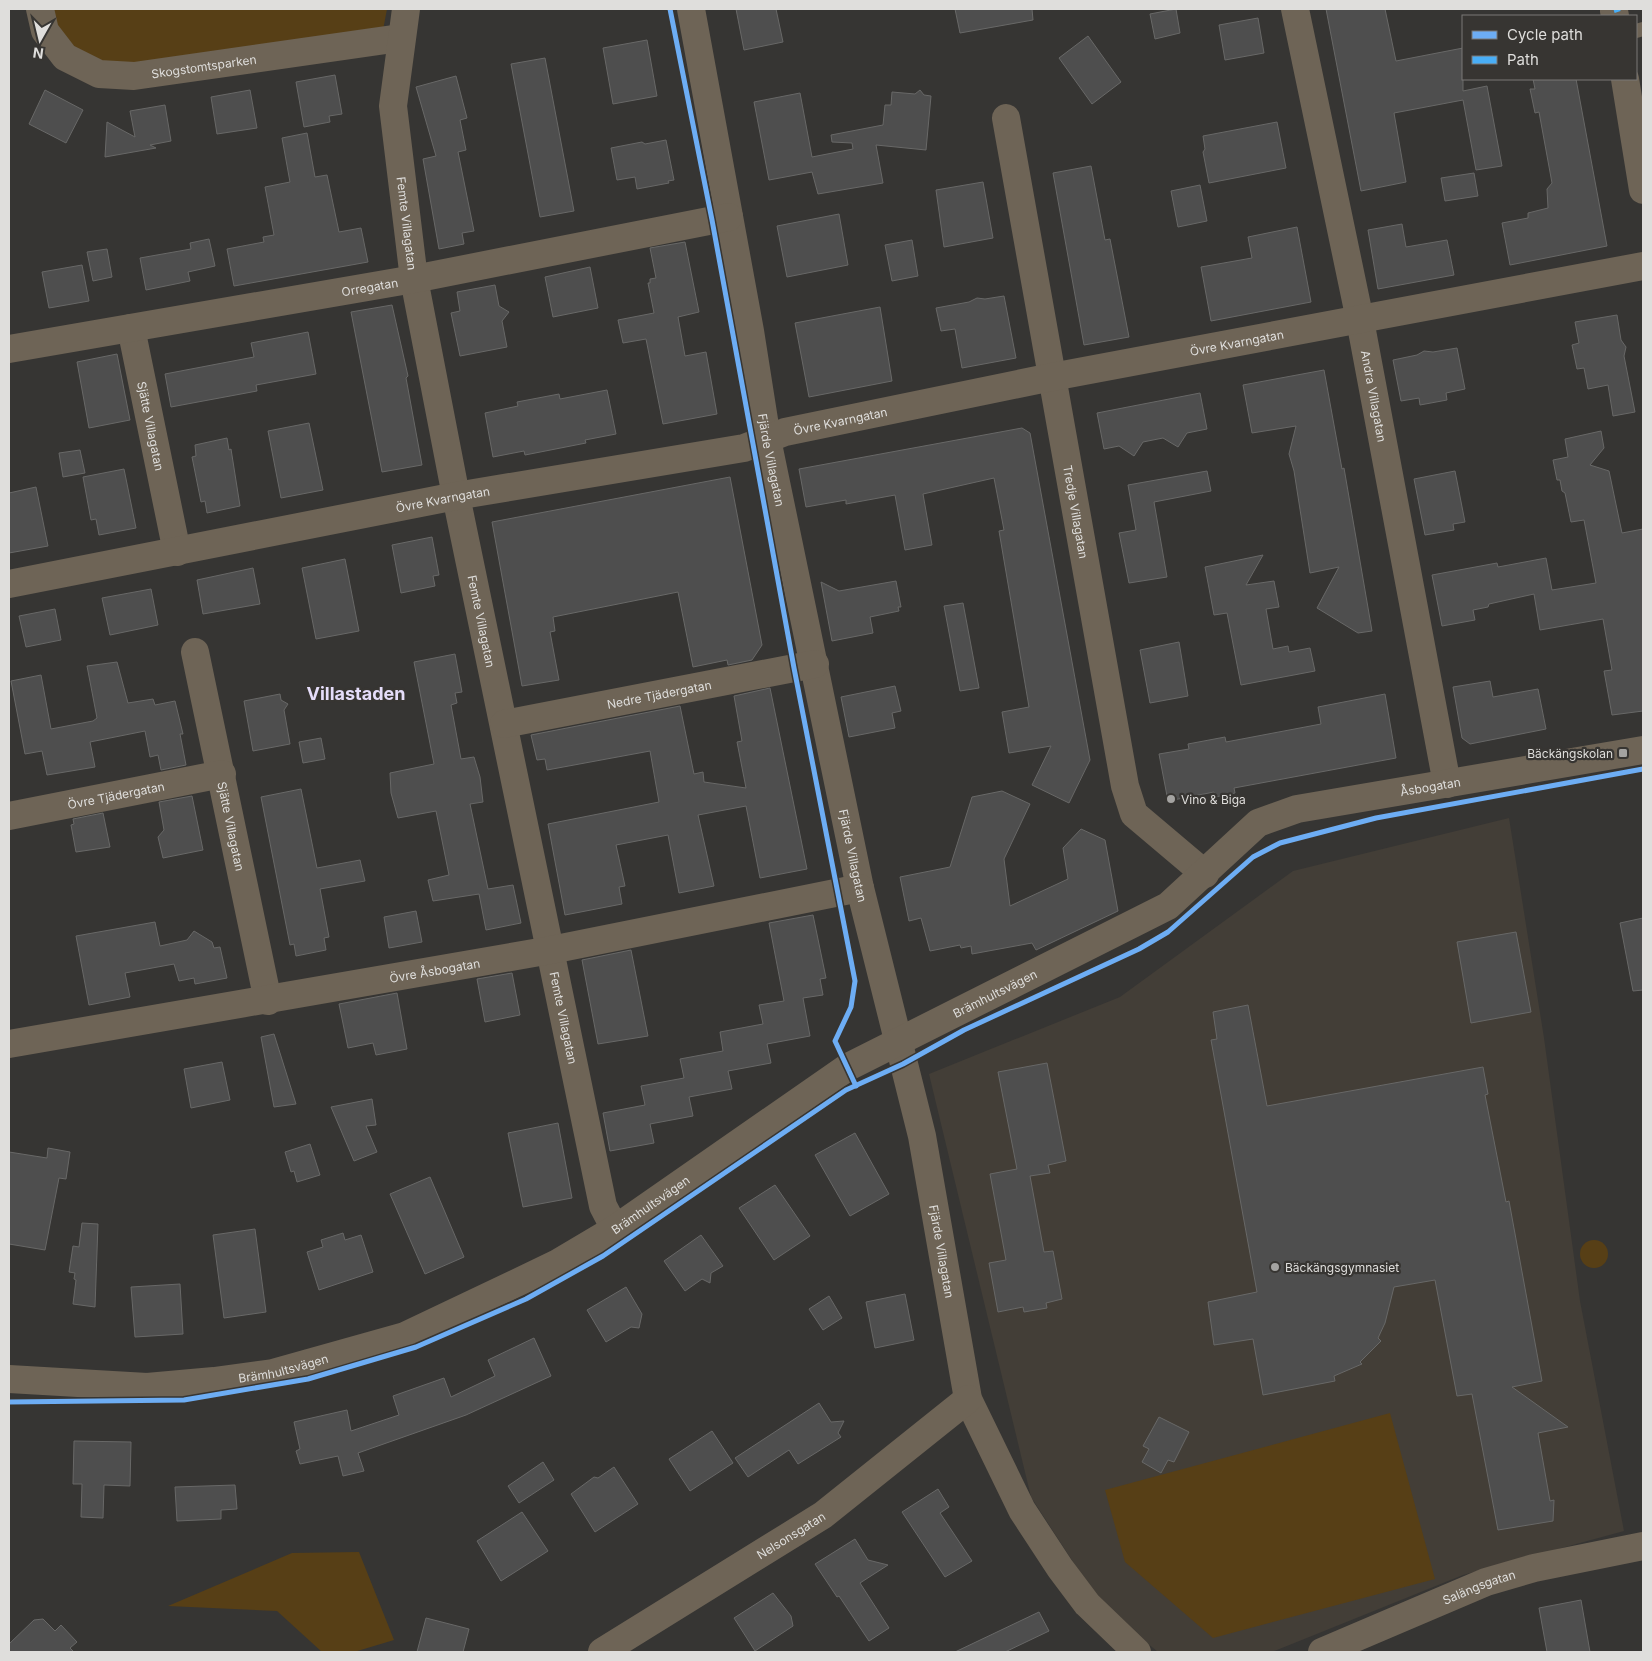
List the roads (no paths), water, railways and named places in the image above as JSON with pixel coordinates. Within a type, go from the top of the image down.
[{"type":"street","name":"Skogstomtsparken","points":[[40,9],[45,30],[65,57],[99,74],[134,76],[400,38]]},
{"type":"street","name":"Femte Villagatan","points":[[406,9],[400,38],[393,106],[414,279],[456,496],[603,1206],[615,1229]]},
{"type":"street","name":"Fjärde Villagatan","points":[[691,9],[767,439],[860,888],[886,999],[899,1042],[922,1136],[968,1399],[1022,1510],[1060,1568],[1087,1604],[1137,1652]]},
{"type":"street","name":"Andra Villagatan","points":[[1295,9],[1360,320],[1448,784]]},
{"type":"street","points":[[1625,80],[1643,190]]},
{"type":"street","name":"Tredje Villagatan","points":[[1006,118],[1125,786],[1134,814],[1205,874]]},
{"type":"street","name":"Orregatan","points":[[9,350],[414,279],[729,217]]},
{"type":"street","name":"Övre Kvarngatan","points":[[9,584],[456,496],[744,448],[785,432],[1052,378],[1643,266]]},
{"type":"street","name":"Sjätte Villagatan","points":[[131,328],[176,552]]},
{"type":"street","name":"Sjätte Villagatan","points":[[196,652],[268,1001]]},
{"type":"street","name":"Nedre Tjädergatan","points":[[504,724],[815,664]]},
{"type":"street","name":"Åsbogatan","points":[[1228,850],[1258,823],[1297,808],[1643,750]]},
{"type":"street","name":"Övre Tjädergatan","points":[[9,816],[222,774]]},
{"type":"street","name":"Brämhultsvägen","points":[[9,1379],[147,1387],[273,1373],[405,1336],[556,1264],[615,1229],[848,1067],[1168,906],[1205,874],[1228,850]]},
{"type":"street","name":"Övre Åsbogatan","points":[[9,1044],[268,1001],[550,950],[860,888]]},
{"type":"street","name":"Nelsonsgatan","points":[[602,1652],[823,1515],[968,1399]]},
{"type":"street","name":"Salängsgatan","points":[[1322,1652],[1486,1582],[1534,1568],[1643,1546]]},
{"type":"place","name":"Bäckängskolan","points":[[1623,753]]},
{"type":"place","name":"Vino & Biga","points":[[1171,799]]},
{"type":"place","name":"Bäckängsgymnasiet","points":[[1275,1267]]},
{"type":"district","name":"Villastaden","points":[[356,693]]}]
